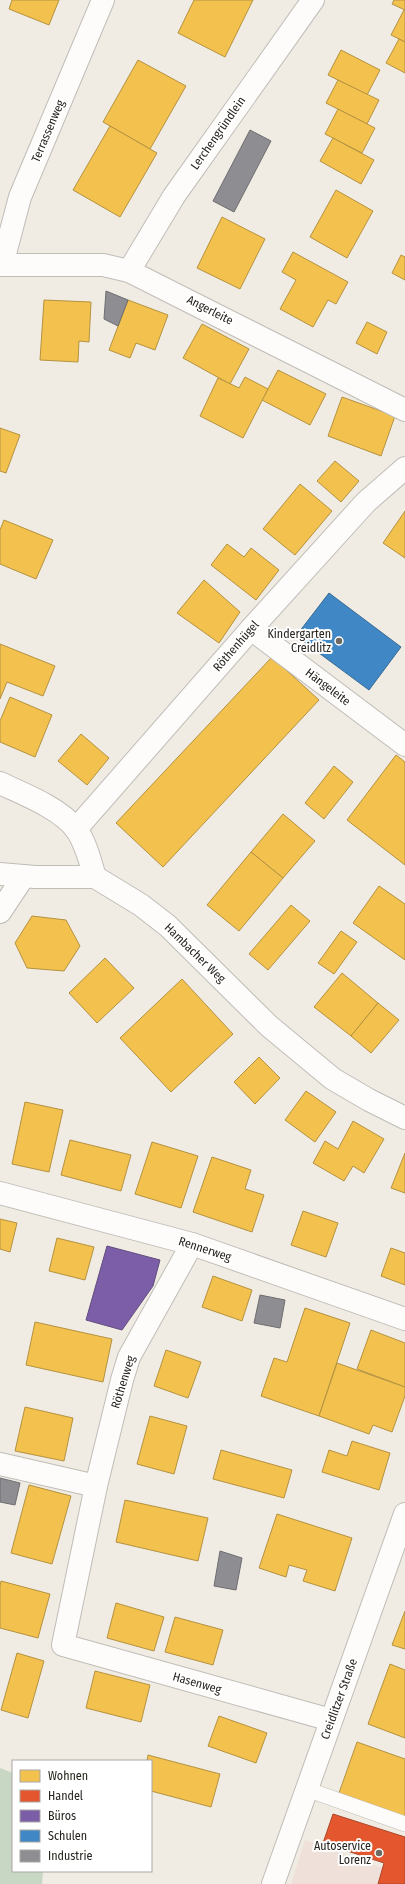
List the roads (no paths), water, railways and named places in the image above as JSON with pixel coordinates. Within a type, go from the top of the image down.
[{"type":"street","name":"Terrassenweg","points":[[1,265],[20,197],[103,0]]},
{"type":"street","name":"Lerchengründlein","points":[[129,271],[174,196],[313,0]]},
{"type":"street","name":"Angerleite","points":[[1,265],[103,265],[129,271],[405,410]]},
{"type":"street","name":"Röthenhügel","points":[[76,829],[251,629],[366,502],[404,470]]},
{"type":"street","name":"Hängeleite","points":[[251,629],[405,745]]},
{"type":"street","points":[[0,782],[66,819],[76,829],[88,852],[95,877],[24,876],[0,874]]},
{"type":"street","points":[[0,912],[24,876]]},
{"type":"street","name":"Hambacher Weg","points":[[95,877],[141,905],[168,926],[269,1026],[333,1079],[369,1100],[405,1118]]},
{"type":"street","name":"Rennerweg","points":[[0,1193],[192,1244],[405,1319]]},
{"type":"street","name":"Röthenweg","points":[[63,1645],[96,1486],[129,1357],[192,1244]]},
{"type":"street","points":[[0,1464],[96,1486]]},
{"type":"street","name":"Creidlitzer Straße","points":[[273,1884],[405,1514]]},
{"type":"street","name":"Hasenweg","points":[[63,1645],[331,1720]]},
{"type":"lane","points":[[306,1789],[405,1824]]},
{"type":"place","name":"Kindergarten Creidlitz","points":[[339,641]]},
{"type":"place","name":"Autoservice Lorenz","points":[[379,1853]]}]
